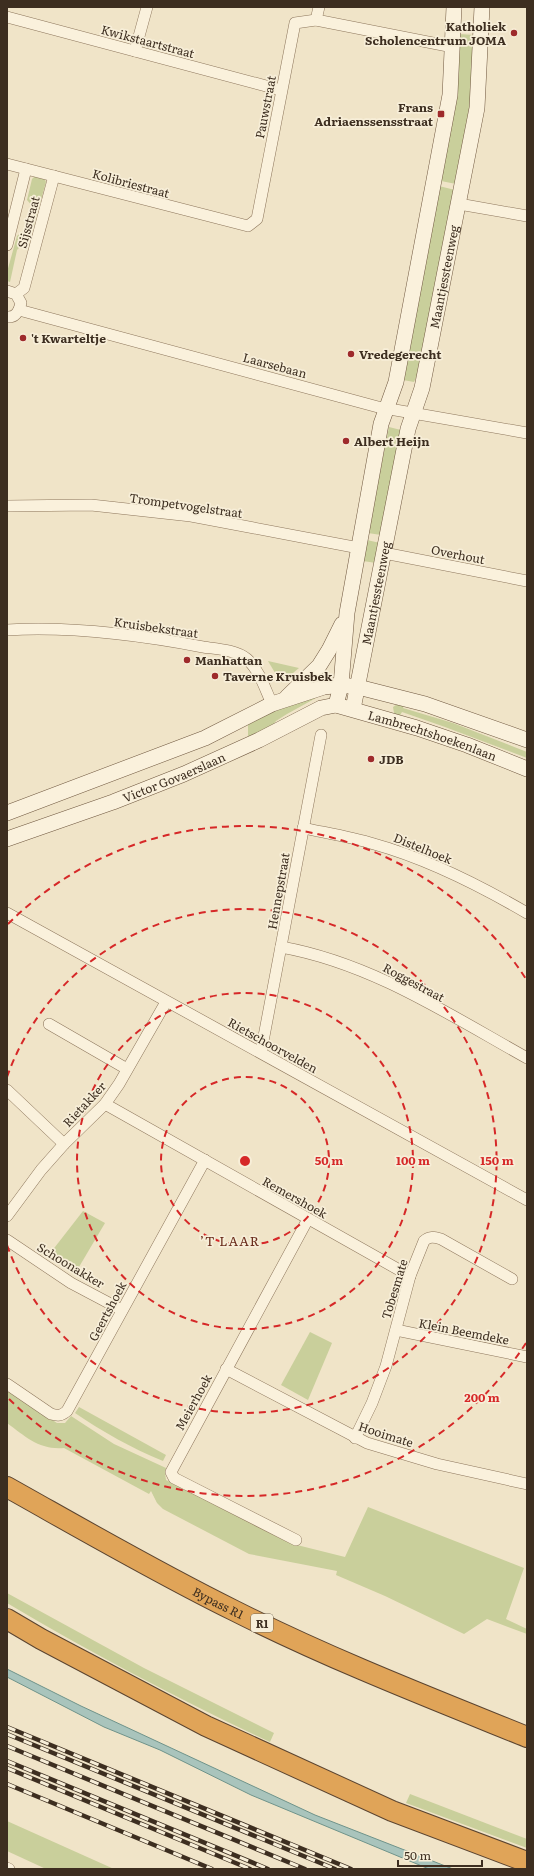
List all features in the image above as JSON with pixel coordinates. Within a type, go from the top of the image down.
[{"type":"highway","name":"Bypass R1","points":[[7,1487],[125,1553],[233,1610],[373,1675],[527,1737]]},
{"type":"highway","points":[[7,1619],[41,1639],[206,1726],[392,1811],[527,1862]]},
{"type":"street","points":[[135,51],[147,7]]},
{"type":"street","points":[[319,7],[316,20],[453,47]]},
{"type":"street","name":"Maantjessteenweg","points":[[336,705],[341,685],[347,613],[381,424],[396,382],[436,176],[450,95],[454,7]]},
{"type":"street","name":"Maantjessteenweg","points":[[353,709],[408,429],[422,388],[478,108],[482,7]]},
{"type":"street","name":"Kwikstaartstraat","points":[[7,17],[281,90]]},
{"type":"street","name":"Pauwstraat","points":[[248,226],[257,219],[281,90],[296,23],[316,20]]},
{"type":"street","name":"Kolibriestraat","points":[[7,164],[248,226]]},
{"type":"street","name":"Sijsstraat","points":[[7,245],[26,169]]},
{"type":"street","name":"Sijsstraat","points":[[14,305],[24,288],[54,176]]},
{"type":"street","points":[[459,204],[527,216]]},
{"type":"street","name":"Laarsebaan","points":[[14,305],[387,408],[527,434]]},
{"type":"street","name":"Trompetvogelstraat","points":[[7,506],[91,505],[192,516],[359,548]]},
{"type":"street","name":"Overhout","points":[[384,553],[527,581]]},
{"type":"street","name":"Victor Govaerslaan","points":[[278,701],[319,666],[329,650],[347,613]]},
{"type":"street","name":"Kruisbekstraat","points":[[7,630],[61,630],[153,638],[234,653],[247,659],[278,701]]},
{"type":"street","name":"Victor Govaerslaan","points":[[7,814],[205,738],[278,701],[324,687],[341,685]]},
{"type":"street","name":"Lambrechtshoekenlaan","points":[[341,685],[358,687],[425,704],[527,740]]},
{"type":"street","name":"Victor Govaerslaan","points":[[7,839],[113,802],[184,774],[259,740],[321,708],[336,705]]},
{"type":"street","name":"Lambrechtshoekenlaan","points":[[336,705],[467,745],[527,769]]},
{"type":"street","name":"Hennepstraat","points":[[261,1052],[302,828],[321,735]]},
{"type":"street","name":"Distelhoek","points":[[302,828],[374,844],[405,854],[472,883],[527,913]]},
{"type":"street","name":"Rietschoorvelden","points":[[7,913],[527,1200]]},
{"type":"street","name":"Roggestraat","points":[[281,946],[306,951],[346,963],[385,980],[527,1058]]},
{"type":"street","name":"Rietakker","points":[[7,1216],[64,1144],[105,1104],[128,1069],[166,1002]]},
{"type":"street","points":[[49,1024],[128,1069]]},
{"type":"street","points":[[7,1090],[64,1144]]},
{"type":"street","name":"Remershoek","points":[[105,1104],[410,1276]]},
{"type":"street","name":"Geertshoek","points":[[7,1384],[51,1414],[57,1416],[62,1415],[74,1399],[205,1160]]},
{"type":"street","name":"Meierhoek","points":[[296,1540],[171,1476],[172,1467],[308,1219]]},
{"type":"street","name":"Tobesmate","points":[[355,1438],[372,1403],[386,1366],[410,1276],[424,1241],[431,1237],[441,1239],[512,1280]]},
{"type":"street","name":"Schoonakker","points":[[7,1240],[71,1283],[122,1310]]},
{"type":"street","name":"Klein Beemdeke","points":[[396,1330],[527,1357]]},
{"type":"street","name":"Hooimate","points":[[226,1369],[367,1443],[437,1464],[527,1484]]},
{"type":"green space","points":[[459,34],[475,35],[473,100],[456,184],[441,181]]},
{"type":"green space","points":[[36,175],[44,178],[46,182],[27,250],[21,246],[17,250],[10,282],[7,281],[7,272],[17,236],[21,232],[27,234],[34,208],[27,200],[32,179]]},
{"type":"green space","points":[[439,186],[455,190],[421,367],[414,382],[403,380]]},
{"type":"green space","points":[[389,427],[401,430],[381,535],[368,533]]},
{"type":"green space","points":[[367,540],[380,543],[376,563],[363,561]]},
{"type":"green space","points":[[268,661],[299,668],[281,683]]},
{"type":"green space","points":[[317,692],[316,698],[287,714],[276,721],[273,725],[248,739],[248,723]]},
{"type":"green space","points":[[399,703],[404,704],[403,708],[453,723],[527,752],[527,758],[402,712],[399,717],[394,713],[393,707]]},
{"type":"green space","points":[[83,1211],[105,1223],[76,1272],[48,1256]]},
{"type":"green space","points":[[310,1332],[332,1343],[308,1400],[281,1385]]},
{"type":"green space","points":[[7,1390],[57,1423],[65,1423],[71,1416],[114,1444],[166,1468],[166,1480],[293,1544],[345,1557],[368,1507],[524,1568],[506,1619],[527,1629],[527,1634],[487,1619],[464,1634],[385,1596],[336,1575],[337,1571],[249,1554],[163,1509],[157,1503],[151,1491],[149,1494],[64,1448],[47,1447],[27,1438],[7,1423]]},
{"type":"green space","points":[[79,1407],[166,1455],[163,1461],[128,1445],[75,1413]]},
{"type":"green space","points":[[7,1593],[144,1668],[274,1733],[270,1742],[137,1676],[72,1640],[7,1603]]},
{"type":"green space","points":[[410,1794],[527,1839],[527,1848],[406,1803]]},
{"type":"green space","points":[[7,1821],[114,1869],[46,1869],[7,1851]]},
{"type":"water","points":[[7,1669],[81,1706],[315,1815],[453,1869],[429,1869],[251,1795],[160,1750],[104,1727],[7,1677]]},
{"type":"railway","points":[[7,1727],[351,1869]]},
{"type":"railway","points":[[7,1734],[335,1869]]},
{"type":"railway","points":[[7,1746],[305,1869]]},
{"type":"railway","points":[[7,1761],[268,1869]]},
{"type":"railway","points":[[7,1768],[250,1869]]},
{"type":"railway","points":[[7,1784],[212,1869]]},
{"type":"place","name":"Katholiek Scholencentrum JOMA","points":[[514,33]]},
{"type":"place","name":"Frans Adriaenssensstraat","points":[[441,114]]},
{"type":"place","name":"'t Kwarteltje","points":[[23,338]]},
{"type":"place","name":"Vredegerecht","points":[[351,354]]},
{"type":"place","name":"Albert Heijn","points":[[346,441]]},
{"type":"place","name":"Manhattan","points":[[187,660]]},
{"type":"place","name":"Taverne Kruisbek","points":[[215,676]]},
{"type":"place","name":"JDB","points":[[371,759]]},
{"type":"district","name":"’T LAAR","points":[[230,1240]]}]
